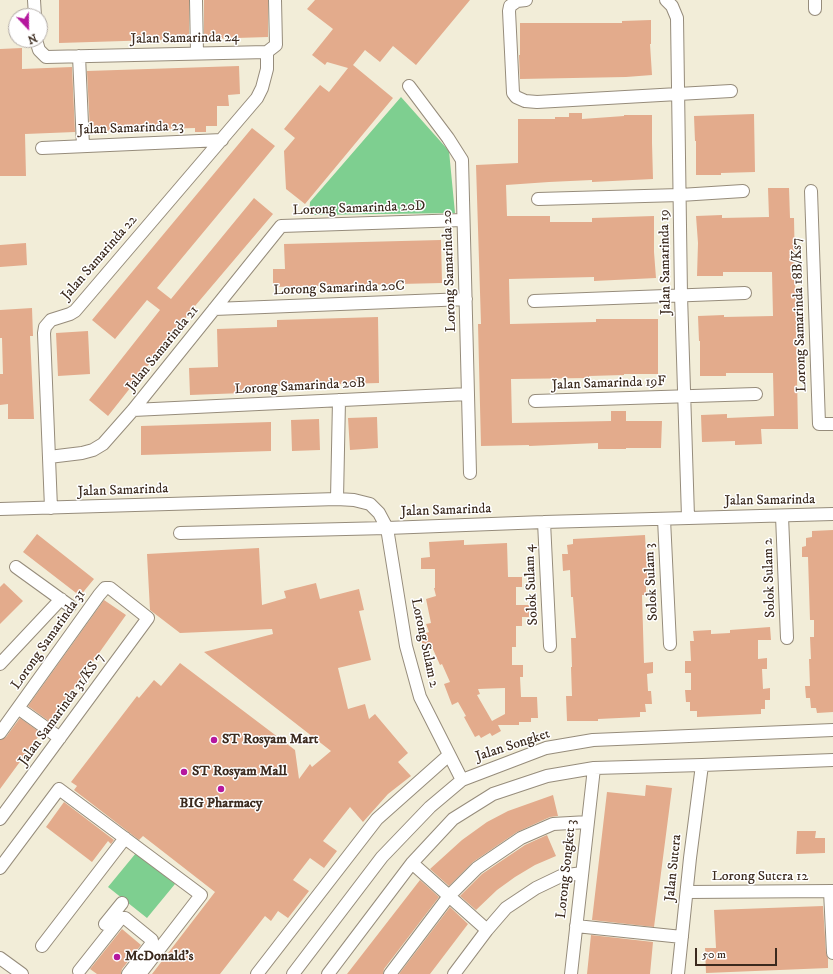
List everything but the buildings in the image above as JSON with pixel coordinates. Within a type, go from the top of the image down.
[{"type":"street","points":[[196,0],[197,53]]},
{"type":"street","points":[[267,52],[276,45],[275,0]]},
{"type":"street","points":[[526,0],[517,1],[510,6],[509,11],[513,93],[516,97],[525,101],[537,102],[731,91]]},
{"type":"street","name":"Jalan Samarinda 19","points":[[669,3],[676,18],[681,295],[688,518]]},
{"type":"street","name":"Jalan Samarinda 24","points":[[38,48],[46,57],[267,52]]},
{"type":"street","name":"Jalan Samarinda 22","points":[[50,508],[45,327],[51,320],[75,311],[260,94],[267,69],[267,52]]},
{"type":"street","points":[[79,56],[83,146]]},
{"type":"street","name":"Lorong Samarinda 20","points":[[409,86],[448,138],[462,160],[470,473]]},
{"type":"street","name":"Jalan Samarinda 23","points":[[42,148],[222,140]]},
{"type":"street","points":[[538,199],[680,195],[744,191]]},
{"type":"street","name":"Lorong Samarinda 18B/Ks7","points":[[811,191],[819,424],[833,424]]},
{"type":"street","name":"Lorong Samarinda 20D","points":[[281,226],[463,220]]},
{"type":"street","name":"Jalan Samarinda 21","points":[[48,457],[82,453],[93,450],[103,444],[133,410],[281,226]]},
{"type":"street","points":[[534,301],[745,293]]},
{"type":"street","name":"Lorong Samarinda 20C","points":[[214,309],[466,299]]},
{"type":"street","name":"Lorong Samarinda 20B","points":[[133,410],[468,394]]},
{"type":"street","name":"Jalan Samarinda 19F","points":[[535,401],[756,394]]},
{"type":"street","points":[[337,499],[339,400]]},
{"type":"street","name":"Jalan Samarinda","points":[[0,509],[337,499],[354,500],[370,504],[379,514],[387,528],[833,514]]},
{"type":"street","name":"Solok Sulam 2","points":[[782,516],[787,638]]},
{"type":"street","name":"Solok Sulam 3","points":[[664,519],[670,644]]},
{"type":"street","name":"Solok Sulam 4","points":[[544,522],[550,646]]},
{"type":"street","points":[[180,533],[387,528]]},
{"type":"street","name":"Lorong Sulam 2","points":[[387,528],[406,646],[420,697],[448,755],[462,780]]},
{"type":"street","points":[[0,664],[66,603],[16,567]]},
{"type":"street","name":"Lorong Samarinda 31","points":[[0,733],[105,588],[110,588],[148,618]]},
{"type":"street","name":"Jalan Samarinda 31/KS 7","points":[[0,819],[148,618]]},
{"type":"street","points":[[18,708],[60,738]]},
{"type":"street","name":"Jalan Songket","points":[[293,974],[382,857],[430,807],[462,780],[546,748],[593,740],[833,730]]},
{"type":"street","points":[[257,974],[377,819],[448,755]]},
{"type":"street","points":[[328,974],[412,863],[453,819],[493,794],[547,776],[594,768],[833,760]]},
{"type":"street","name":"Jalan Sutera","points":[[678,974],[702,765]]},
{"type":"street","name":"Lorong Songket 3","points":[[571,974],[594,768]]},
{"type":"street","points":[[0,868],[59,789],[201,895],[140,974]]},
{"type":"street","points":[[390,974],[449,896],[477,868],[521,838],[553,824],[588,822]]},
{"type":"street","points":[[42,946],[125,838]]},
{"type":"street","points":[[412,863],[487,930]]},
{"type":"street","points":[[454,974],[487,930],[506,908],[536,888],[561,876],[582,874]]},
{"type":"street","points":[[831,891],[833,953]]},
{"type":"street","name":"Lorong Sutera 12","points":[[687,892],[831,891]]},
{"type":"street","points":[[122,903],[76,968],[121,918],[125,918],[152,940],[152,943],[128,974]]},
{"type":"street","points":[[576,926],[682,937]]},
{"type":"street","points":[[0,958],[22,974]]},
{"type":"green space","points":[[401,97],[449,151],[455,213],[309,215],[310,202]]},
{"type":"green space","points":[[136,853],[175,884],[147,918],[108,887]]},
{"type":"place","name":"ST Rosyam Mart","points":[[214,740]]},
{"type":"place","name":"ST Rosyam Mall","points":[[184,772]]},
{"type":"place","name":"BIG Pharmacy","points":[[221,789]]},
{"type":"place","name":"McDonald's","points":[[117,957]]}]
